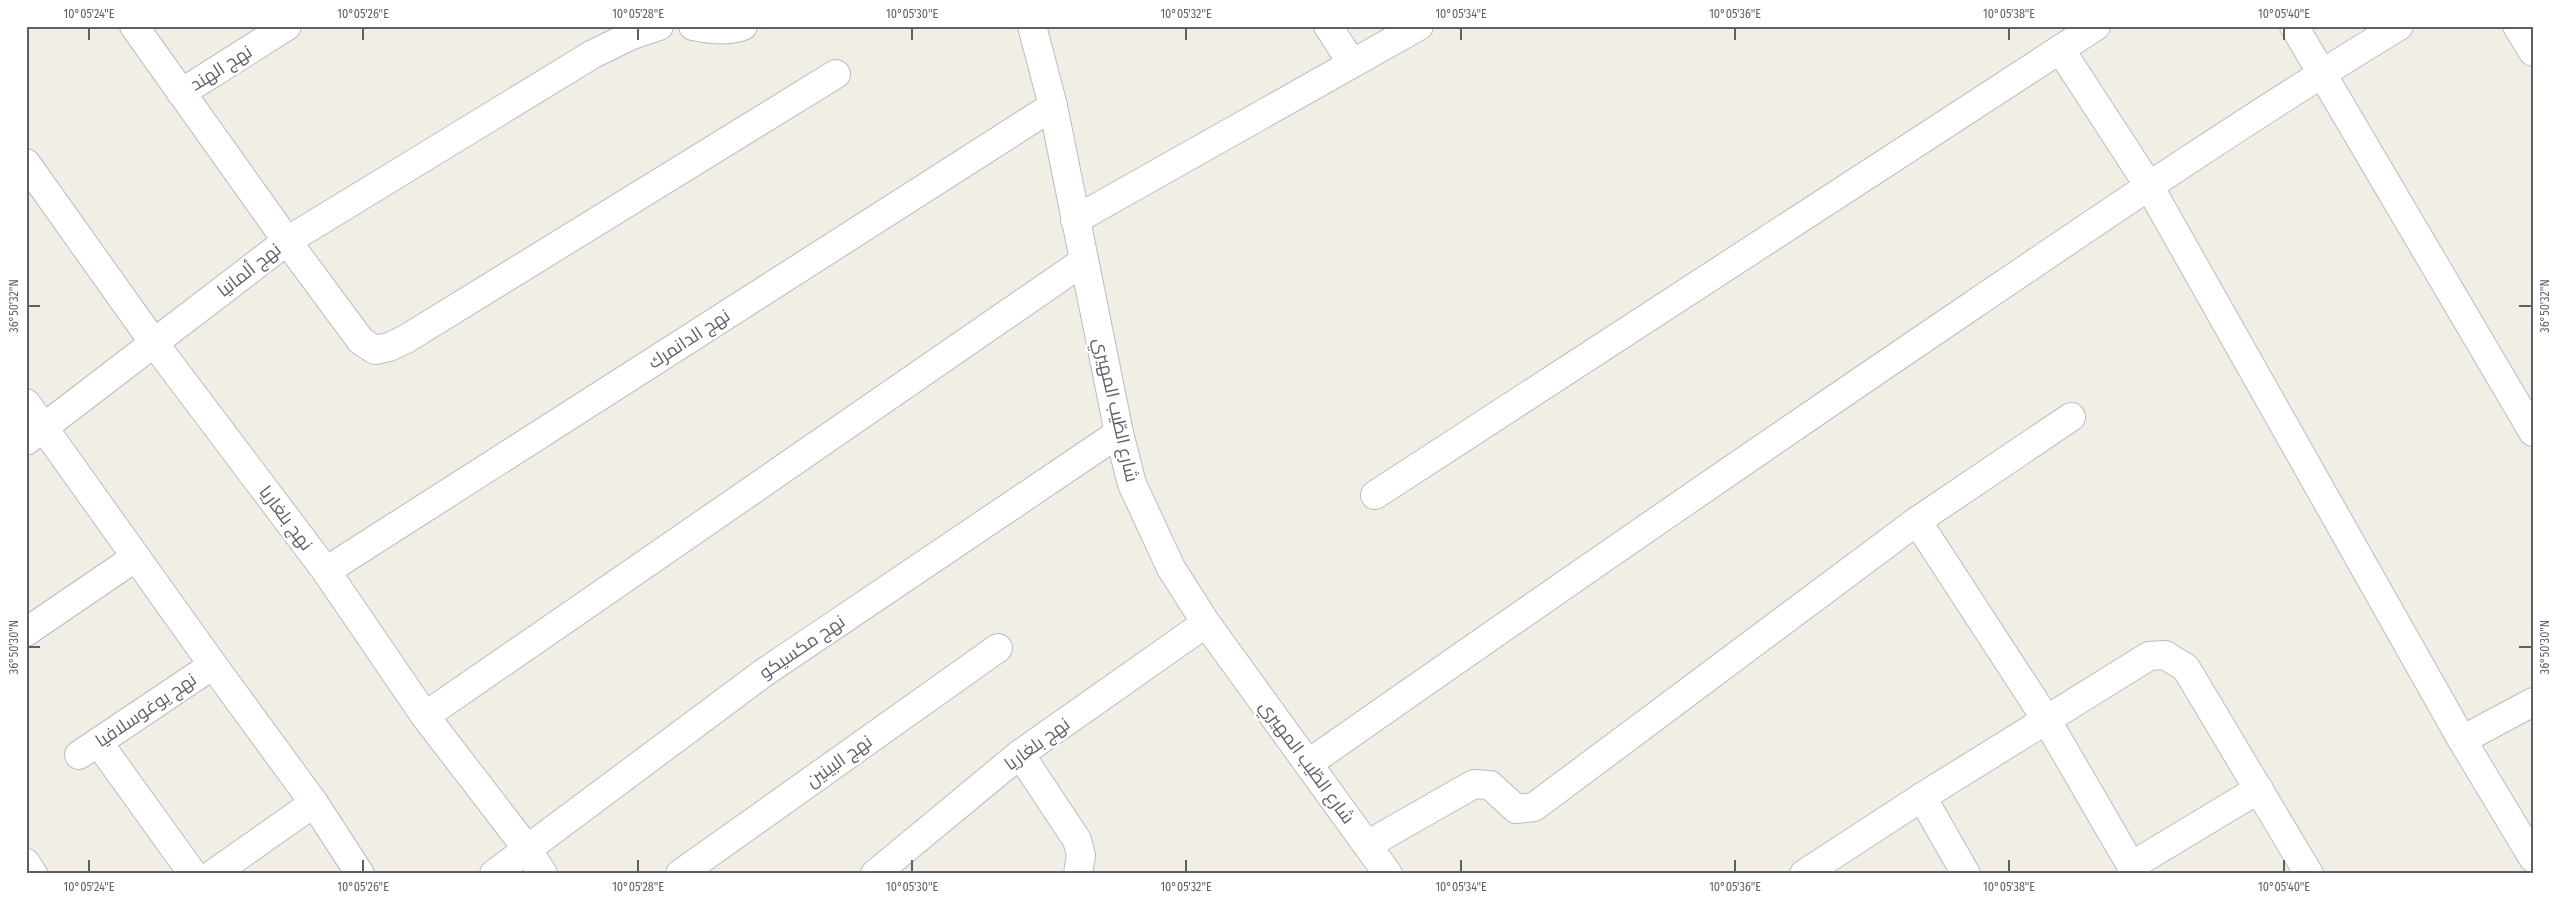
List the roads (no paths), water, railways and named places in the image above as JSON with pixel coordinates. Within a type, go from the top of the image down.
[{"type":"street","name":"نهج ألمانيا","points":[[35,435],[287,240],[134,26]]},
{"type":"street","name":"نهج الهند","points":[[181,93],[287,26]]},
{"type":"street","points":[[659,26],[632,35],[593,54],[287,240],[361,341],[375,350],[389,348],[836,74]]},
{"type":"street","points":[[693,26],[709,29],[735,29],[743,26]]},
{"type":"street","name":"شارع الطّيب المهيري","points":[[1032,26],[1053,106],[1119,434],[1132,484],[1148,524],[1170,568],[1206,623],[1388,874]]},
{"type":"street","points":[[1328,26],[1351,62]]},
{"type":"street","points":[[1075,220],[1351,62],[1419,26]]},
{"type":"street","points":[[1375,495],[2096,26]]},
{"type":"street","points":[[2294,26],[2533,432]]},
{"type":"street","points":[[1309,763],[1734,467],[2149,186],[2322,73],[2399,26]]},
{"type":"street","points":[[2517,26],[2533,52]]},
{"type":"street","points":[[2060,49],[2149,186],[2462,740],[2533,858]]},
{"type":"street","name":"نهج الدانمرك","points":[[326,571],[1053,106]]},
{"type":"street","name":"نهج بلغاريا","points":[[26,163],[154,342],[326,571],[425,716],[528,850],[543,874]]},
{"type":"street","points":[[425,716],[1084,261]]},
{"type":"street","points":[[26,403],[35,435],[136,557],[314,803],[360,874]]},
{"type":"street","points":[[1367,845],[1474,784],[1482,782],[1490,785],[1516,809],[1534,807],[1917,521],[2071,417]]},
{"type":"street","name":"نهج مكسيكو","points":[[494,874],[762,674],[1119,434]]},
{"type":"street","points":[[1917,521],[2046,719],[2134,870],[2259,789]]},
{"type":"street","points":[[26,632],[136,557]]},
{"type":"street","name":"نهج بلغاريا","points":[[875,874],[1020,754],[1206,623]]},
{"type":"street","name":"نهج البينين","points":[[680,874],[998,648]]},
{"type":"street","points":[[1804,874],[1922,796],[2149,656],[2166,655],[2175,659],[2186,668],[2310,874]]},
{"type":"street","name":"نهج يوغوسلافيا","points":[[192,874],[89,749],[213,665]]},
{"type":"street","points":[[2462,740],[2533,702]]},
{"type":"street","points":[[1020,754],[1077,840],[1081,855],[1078,874]]},
{"type":"street","points":[[1922,796],[1966,874]]},
{"type":"street","points":[[213,874],[314,803]]},
{"type":"street","points":[[26,863],[33,874]]}]
